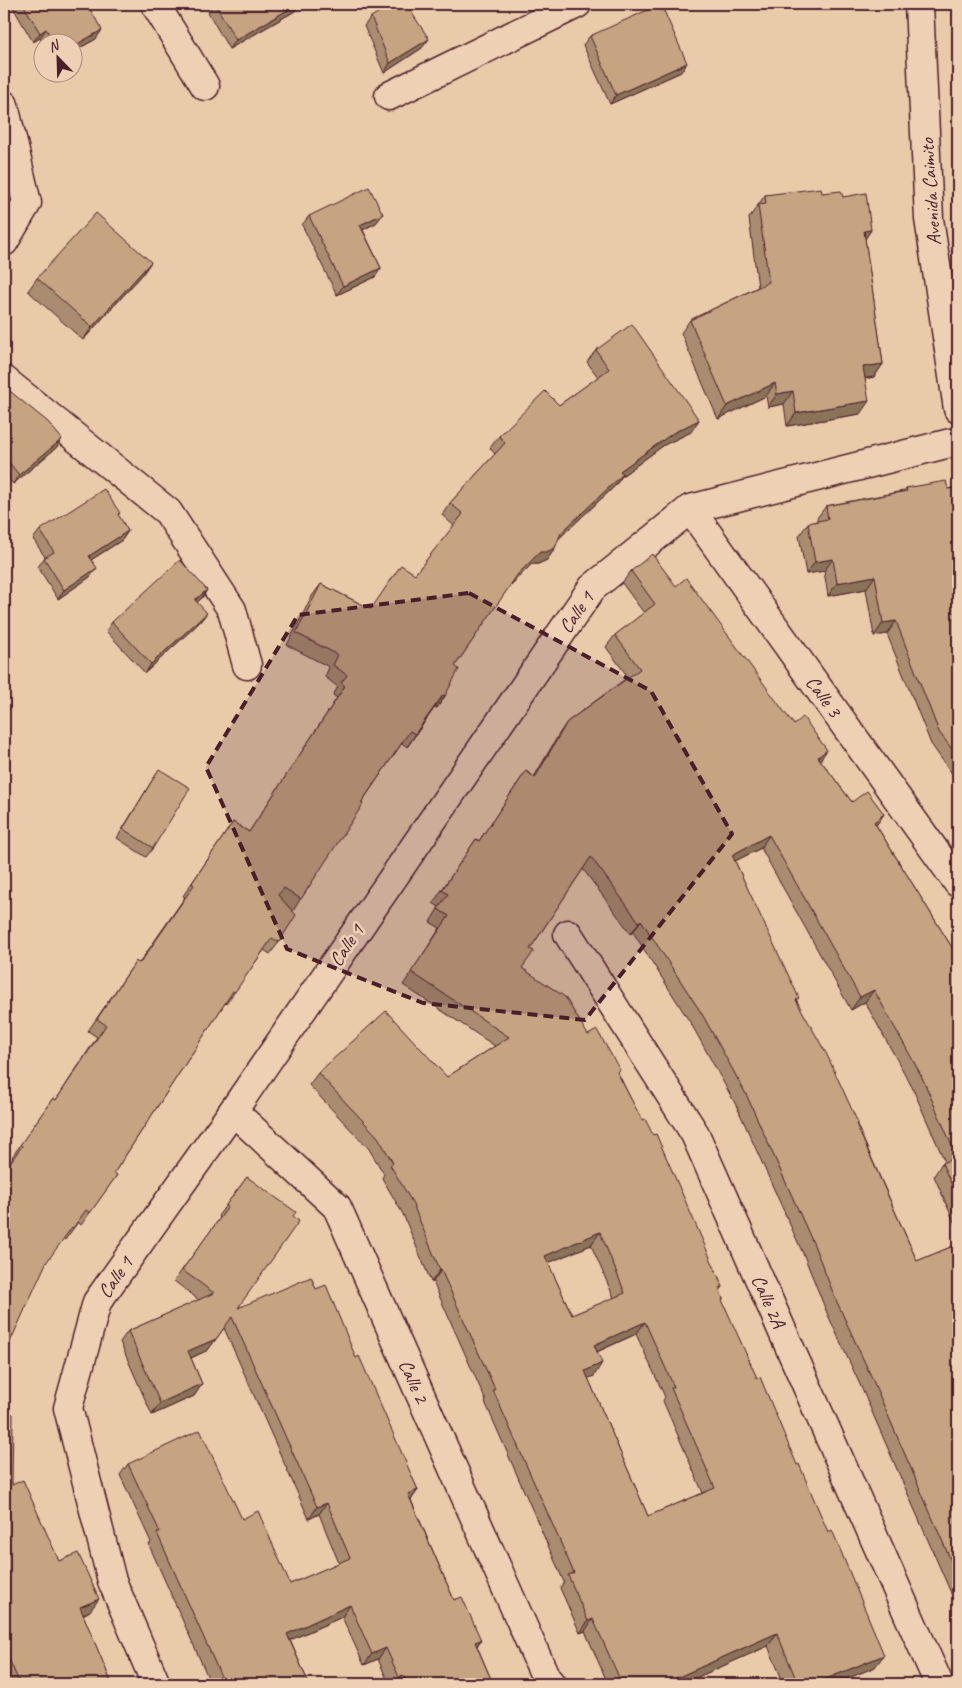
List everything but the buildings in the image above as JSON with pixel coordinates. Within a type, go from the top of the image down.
[{"type":"street","points":[[155,4],[205,86]]},
{"type":"street","points":[[389,96],[577,4]]},
{"type":"street","name":"Avenida Caimito","points":[[919,4],[929,219],[958,409]]},
{"type":"street","points":[[4,105],[27,203],[4,242]]},
{"type":"street","points":[[4,380],[168,512],[232,610],[247,665]]},
{"type":"street","name":"Calle 1","points":[[156,1684],[112,1581],[68,1408],[97,1302],[233,1111],[592,588],[690,509],[958,440]]},
{"type":"street","name":"Calle 3","points":[[690,509],[958,883]]},
{"type":"street","name":"Calle 2A","points":[[568,934],[695,1134],[938,1684]]},
{"type":"street","name":"Calle 2","points":[[233,1111],[337,1207],[542,1669],[551,1684]]},
{"type":"highlighted area","points":[[469,593],[651,691],[732,834],[585,1020],[423,1003],[287,949],[206,767],[298,615]]}]
